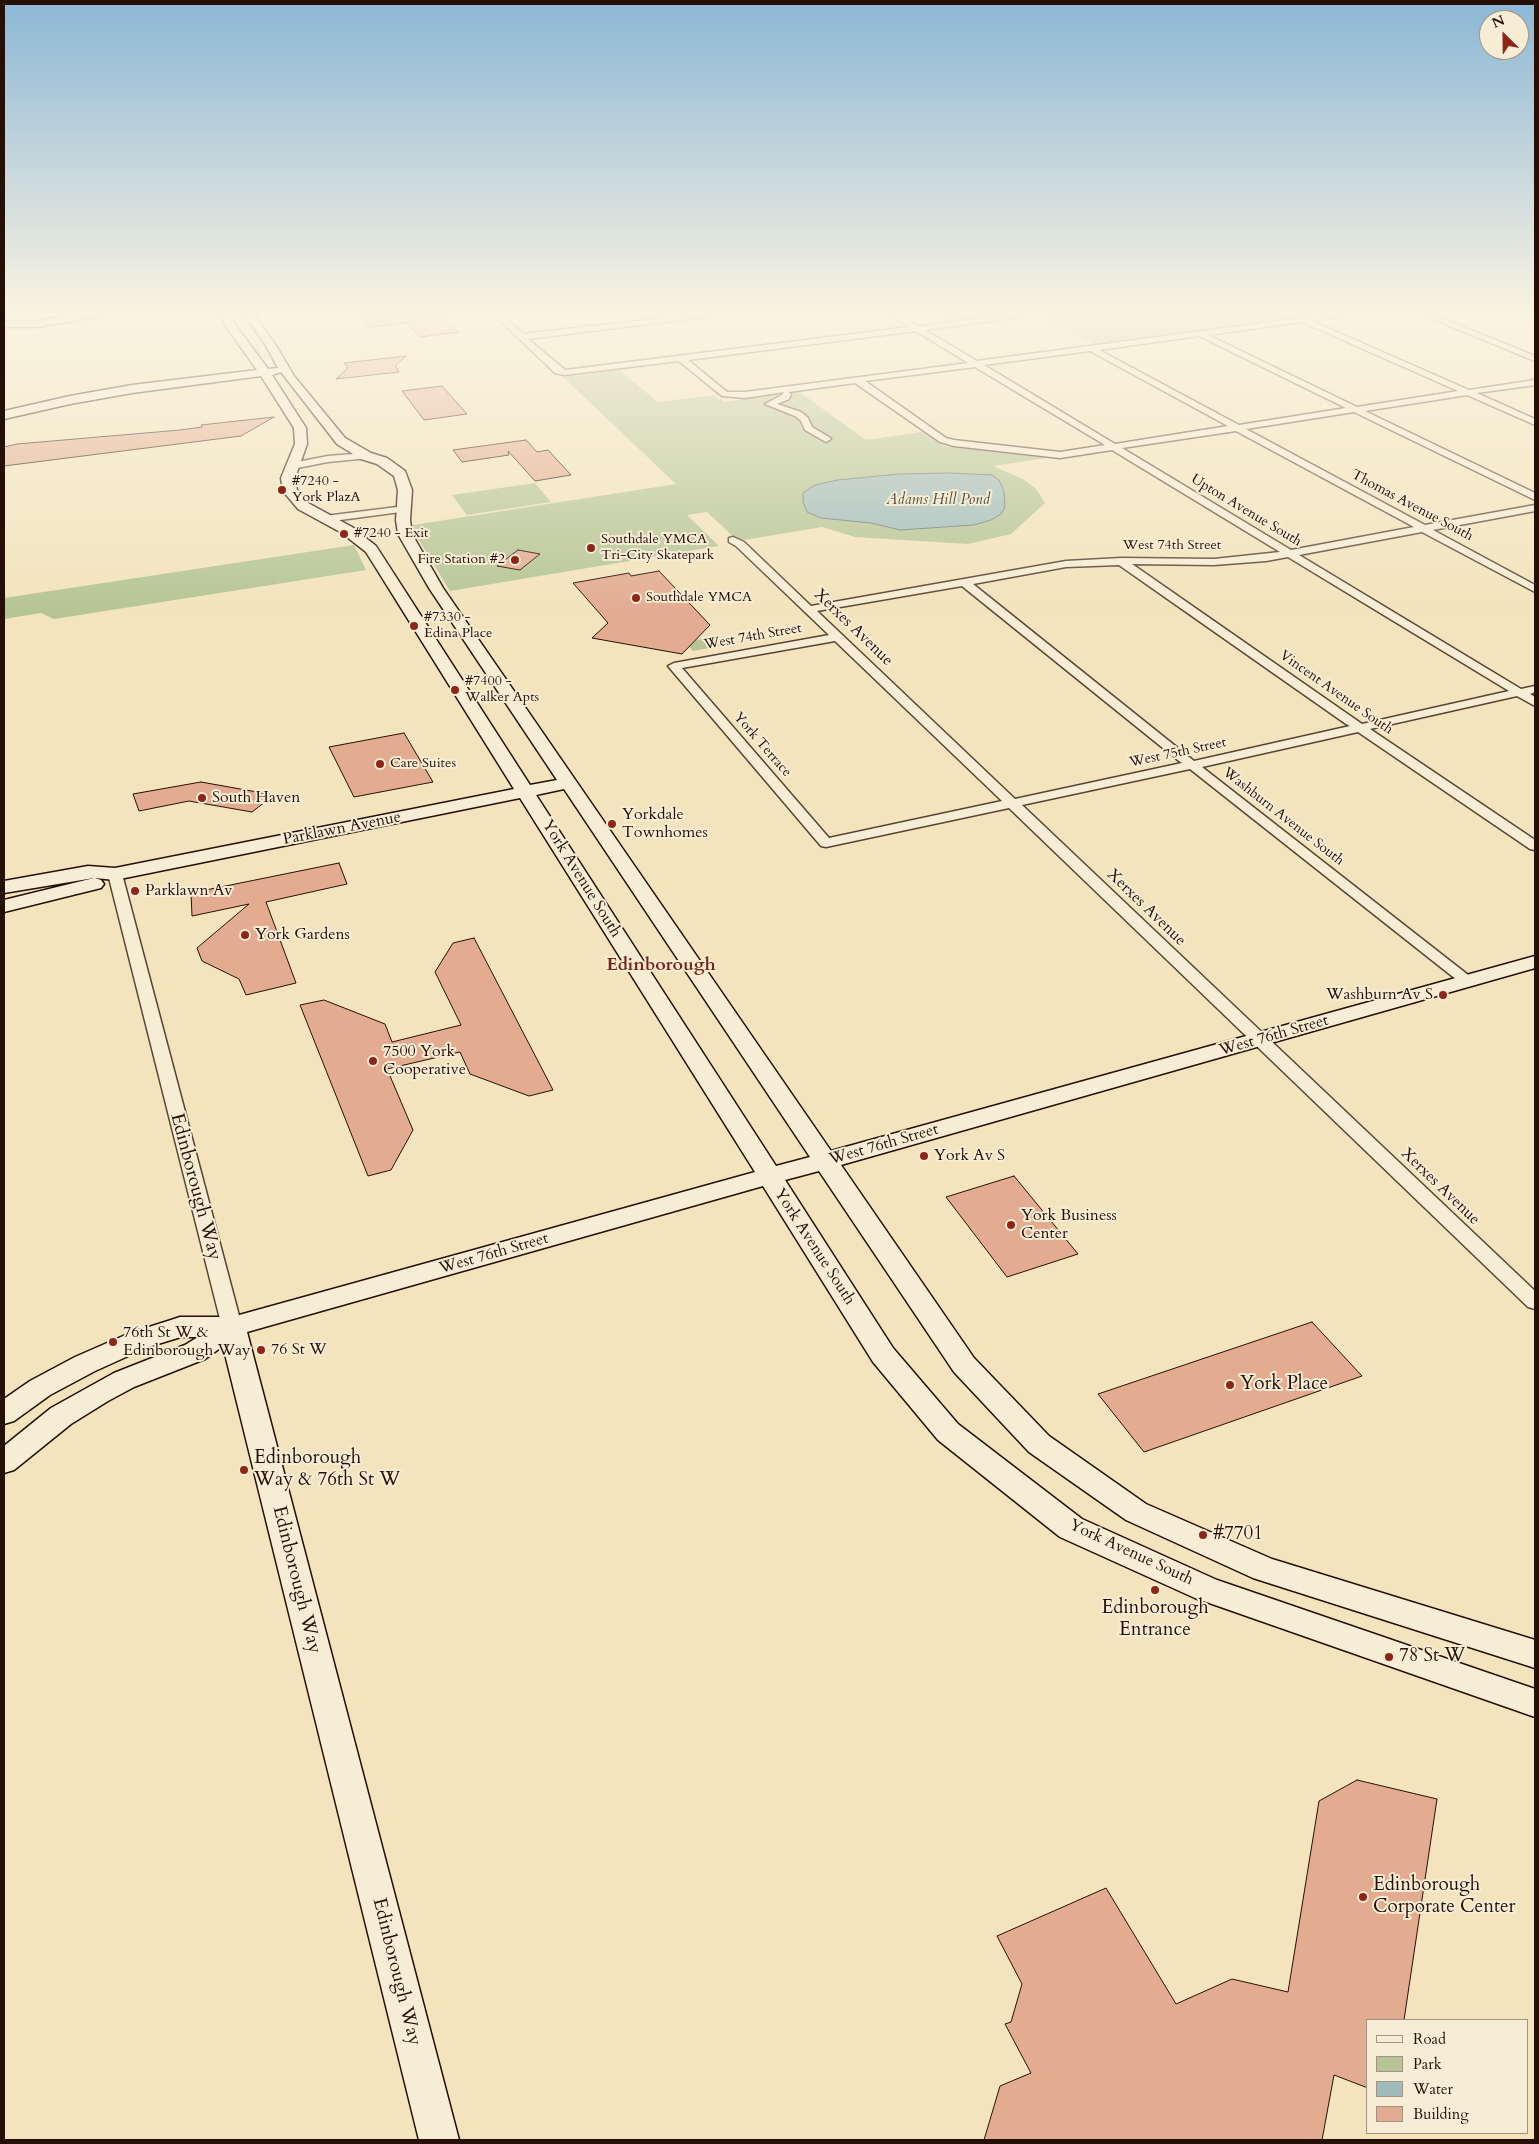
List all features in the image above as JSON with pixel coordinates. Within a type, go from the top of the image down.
[{"type":"street","name":"York Avenue South","points":[[290,413],[300,428],[301,444],[288,478],[290,491],[303,506],[348,530],[370,549],[883,1355],[948,1432],[1071,1528],[1206,1588],[1535,1703]]},
{"type":"street","points":[[317,413],[340,441],[366,456],[382,461],[400,474],[405,490],[404,527],[410,543],[448,606],[964,1364],[1039,1444],[1136,1512],[1264,1569],[1535,1654]]},
{"type":"street","points":[[795,413],[806,420],[808,428],[826,439]]},
{"type":"street","points":[[904,413],[943,440],[954,443],[1060,455],[1336,413]]},
{"type":"street","name":"Upton Avenue South","points":[[1057,413],[1535,702]]},
{"type":"street","name":"Thomas Avenue South","points":[[1210,413],[1535,589]]},
{"type":"street","points":[[1362,413],[1535,497]]},
{"type":"street","points":[[1515,413],[1535,422]]},
{"type":"street","points":[[292,466],[328,459],[366,456]]},
{"type":"street","name":"West 74th Street","points":[[808,610],[1066,564],[1121,561],[1241,561],[1290,554],[1535,508]]},
{"type":"street","points":[[325,519],[405,509]]},
{"type":"street","name":"Xerxes Avenue","points":[[733,540],[740,544],[1535,1302]]},
{"type":"street","name":"Vincent Avenue South","points":[[1121,561],[1360,728],[1535,846]]},
{"type":"street","name":"Washburn Avenue South","points":[[964,582],[1192,765],[1467,981]]},
{"type":"street","points":[[411,612],[448,606]]},
{"type":"street","name":"West 74th Street","points":[[674,666],[836,637]]},
{"type":"street","name":"York Terrace","points":[[674,666],[826,843]]},
{"type":"street","name":"West 75th Street","points":[[826,843],[1535,689]]},
{"type":"street","name":"Parklawn Avenue","points":[[4,906],[92,885],[115,874],[569,783]]},
{"type":"street","name":"Parklawn Avenue","points":[[4,887],[88,872],[115,874]]},
{"type":"street","name":"Edinborough Way","points":[[115,874],[439,2140]]},
{"type":"street","name":"West 76th Street","points":[[4,1413],[60,1376],[139,1340],[180,1327],[232,1328],[1535,962]]},
{"type":"street","name":"West 76th Street","points":[[4,1462],[61,1416],[98,1394],[124,1380],[195,1352],[232,1328]]},
{"type":"green space","points":[[601,413],[829,413],[866,440],[922,432],[943,446],[1046,458],[993,466],[1023,479],[1037,490],[1045,503],[1011,534],[968,544],[855,537],[822,527],[738,541],[707,512],[687,515],[719,546],[450,591],[414,532],[413,525],[676,484]]},
{"type":"green space","points":[[535,483],[551,502],[467,515],[452,495]]},
{"type":"green space","points":[[354,545],[366,570],[54,619],[41,613],[4,619],[4,598]]},
{"type":"green space","points":[[714,637],[725,645],[693,651],[689,647],[696,640]]},
{"type":"water","name":"Adams Hill Pond","points":[[949,473],[992,475],[999,480],[1004,491],[1005,507],[1001,514],[991,520],[974,525],[900,530],[871,523],[821,518],[807,512],[803,502],[803,493],[815,485],[838,480],[899,474]]},
{"type":"building","points":[[419,413],[467,414],[424,420]]},
{"type":"building","points":[[274,417],[241,436],[4,466],[4,447],[17,444],[180,430],[202,427],[201,425]]},
{"type":"building","points":[[526,440],[537,452],[548,450],[571,475],[535,481],[508,451],[509,455],[462,462],[453,450]]},
{"type":"building","name":"Fire Station #2","points":[[518,550],[540,554],[520,570],[497,566]]},
{"type":"building","name":"Southdale YMCA","points":[[659,571],[710,625],[682,654],[592,638],[608,623],[573,583],[629,573],[631,576]]},
{"type":"building","name":"Care Suites","points":[[404,733],[433,782],[354,797],[329,747]]},
{"type":"building","name":"South Haven","points":[[201,782],[274,795],[252,812],[189,801],[139,811],[133,794]]},
{"type":"building","name":"York Gardens","points":[[339,863],[347,884],[266,902],[296,983],[246,995],[239,979],[202,961],[197,948],[249,904],[192,916],[191,893]]},
{"type":"building","name":"7500 York Cooperative","points":[[474,938],[553,1090],[529,1096],[470,1074],[460,1052],[387,1069],[413,1130],[391,1170],[368,1176],[300,1005],[324,1000],[385,1024],[392,1042],[461,1025],[435,972],[453,943]]},
{"type":"building","name":"York Business Center","points":[[1014,1176],[1078,1254],[1007,1277],[946,1197]]},
{"type":"building","name":"York Place","points":[[1312,1322],[1362,1376],[1144,1452],[1098,1394]]},
{"type":"building","points":[[1357,1780],[1437,1799],[1404,2019],[1366,2019],[1366,2087],[1334,2075],[1322,2140],[984,2140],[1000,2086],[1031,2073],[1005,2024],[1011,2022],[1022,1984],[997,1936],[1106,1888],[1176,2004],[1232,1979],[1288,1992],[1319,1801]]},
{"type":"place","name":"#7240 - York PlazA","points":[[282,490]]},
{"type":"place","name":"#7240 - Exit","points":[[344,534]]},
{"type":"place","name":"Southdale YMCA Tri-City Skatepark","points":[[591,548]]},
{"type":"place","name":"Fire Station #2","points":[[515,560]]},
{"type":"place","name":"Southdale YMCA","points":[[636,598]]},
{"type":"place","name":"#7330 - Edina Place","points":[[414,626]]},
{"type":"place","name":"#7400 - Walker Apts","points":[[455,690]]},
{"type":"place","name":"Care Suites","points":[[380,764]]},
{"type":"place","name":"South Haven","points":[[202,798]]},
{"type":"place","name":"Yorkdale Townhomes","points":[[612,824]]},
{"type":"place","name":"Parklawn Av","points":[[135,891]]},
{"type":"place","name":"York Gardens","points":[[245,935]]},
{"type":"place","name":"Washburn Av S","points":[[1443,995]]},
{"type":"place","name":"7500 York Cooperative","points":[[373,1061]]},
{"type":"place","name":"York Av S","points":[[924,1156]]},
{"type":"place","name":"York Business Center","points":[[1011,1225]]},
{"type":"place","name":"76th St W & Edinborough Way","points":[[113,1342]]},
{"type":"place","name":"76 St W","points":[[261,1350]]},
{"type":"place","name":"York Place","points":[[1230,1385]]},
{"type":"place","name":"Edinborough Way & 76th St W","points":[[244,1470]]},
{"type":"place","name":"#7701","points":[[1203,1535]]},
{"type":"place","name":"Edinborough Entrance","points":[[1155,1590]]},
{"type":"place","name":"78 St W","points":[[1389,1657]]},
{"type":"place","name":"Edinborough Corporate Center","points":[[1363,1897]]},
{"type":"district","name":"Edinborough","points":[[661,966]]}]
